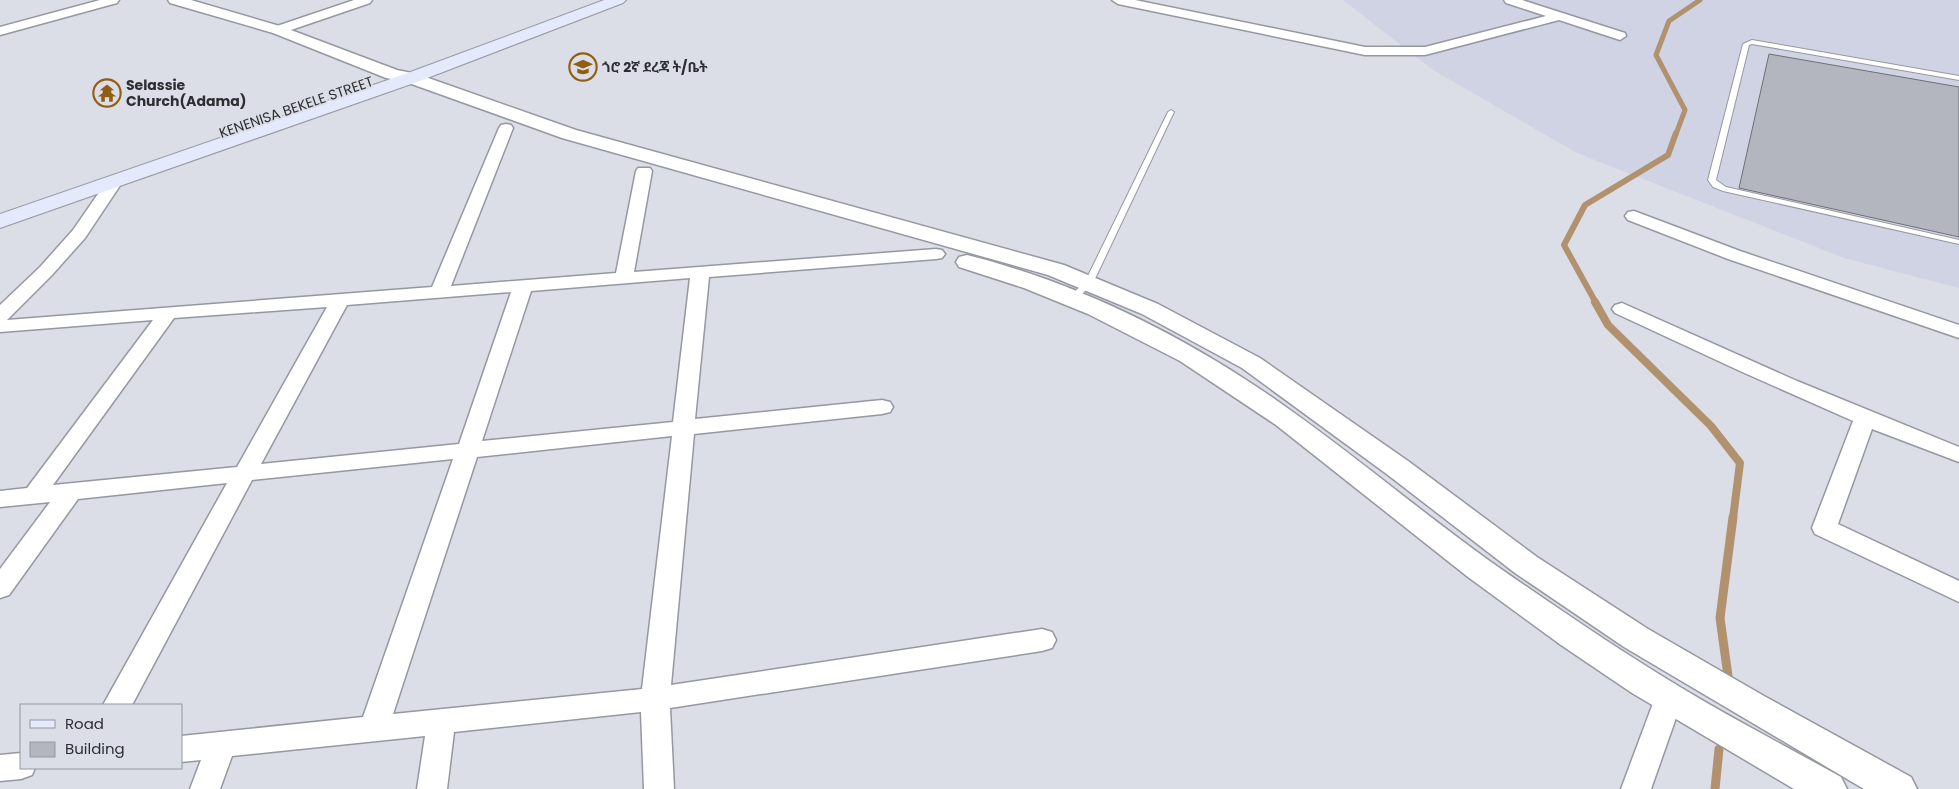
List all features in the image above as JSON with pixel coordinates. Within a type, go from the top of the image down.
[{"type":"main road","name":"KENENISA BEKELE STREET","points":[[400,78],[589,0]]},
{"type":"main road","name":"KENENISA BEKELE STREET","points":[[0,207],[400,78],[618,0]]},
{"type":"main road","points":[[0,221],[400,78]]},
{"type":"street","points":[[0,31],[113,0]]},
{"type":"street","points":[[175,0],[278,30],[400,78],[569,134],[1056,270],[1080,291],[1219,374],[1294,426],[1477,568],[1576,638],[1669,698],[1828,789]]},
{"type":"street","points":[[278,30],[366,0]]},
{"type":"street","points":[[1118,0],[1365,50],[1388,52],[1425,51],[1560,16]]},
{"type":"street","points":[[1510,0],[1620,36]]},
{"type":"street","points":[[400,78],[470,115],[550,144],[936,254],[1080,291],[1191,330],[1251,363],[1398,468],[1526,565],[1636,638],[1898,789]]},
{"type":"street","points":[[439,292],[506,128]]},
{"type":"street","points":[[624,278],[644,171]]},
{"type":"street","points":[[0,316],[46,271],[80,234],[115,181]]},
{"type":"street","points":[[1634,216],[1734,255],[1959,332]]},
{"type":"street","points":[[0,326],[936,254]]},
{"type":"street","points":[[659,789],[655,699],[700,272]]},
{"type":"street","points":[[374,728],[523,286]]},
{"type":"street","points":[[118,704],[340,300]]},
{"type":"street","points":[[1622,309],[1714,353],[1865,419],[1959,455]]},
{"type":"street","points":[[34,495],[168,313]]},
{"type":"street","points":[[0,499],[882,407]]},
{"type":"street","points":[[1865,419],[1824,528],[1959,592]]},
{"type":"street","points":[[0,588],[71,492]]},
{"type":"street","points":[[182,749],[655,699],[1042,640]]},
{"type":"street","points":[[1636,789],[1669,698]]},
{"type":"street","points":[[432,789],[442,722]]},
{"type":"street","points":[[205,789],[222,744]]},
{"type":"street","points":[[0,768],[20,766]]},
{"type":"lane","points":[[1959,78],[1752,42],[1746,44],[1712,180],[1723,189],[1959,242]]},
{"type":"lane","points":[[1080,291],[1171,112]]},
{"type":"shaded area","points":[[1343,0],[1959,0],[1959,288],[1844,258],[1577,153],[1433,70]]},
{"type":"building","points":[[1769,54],[1959,87],[1959,237],[1739,188]]},
{"type":"waterway","points":[[1676,134],[1685,110],[1656,55],[1669,21],[1700,0]]},
{"type":"waterway","points":[[1596,303],[1564,245],[1585,205],[1668,155],[1676,133]]},
{"type":"waterway","points":[[1595,302],[1608,325],[1711,426],[1740,463],[1733,518]]},
{"type":"waterway","points":[[1728,676],[1720,618],[1733,517]]},
{"type":"waterway","points":[[1715,789],[1719,749]]},
{"type":"place","name":"ጎሮ 2ኛ ደረጃ ት/ቤት","points":[[583,67]]},
{"type":"place","name":"Selassie Church(Adama)","points":[[107,93]]}]
